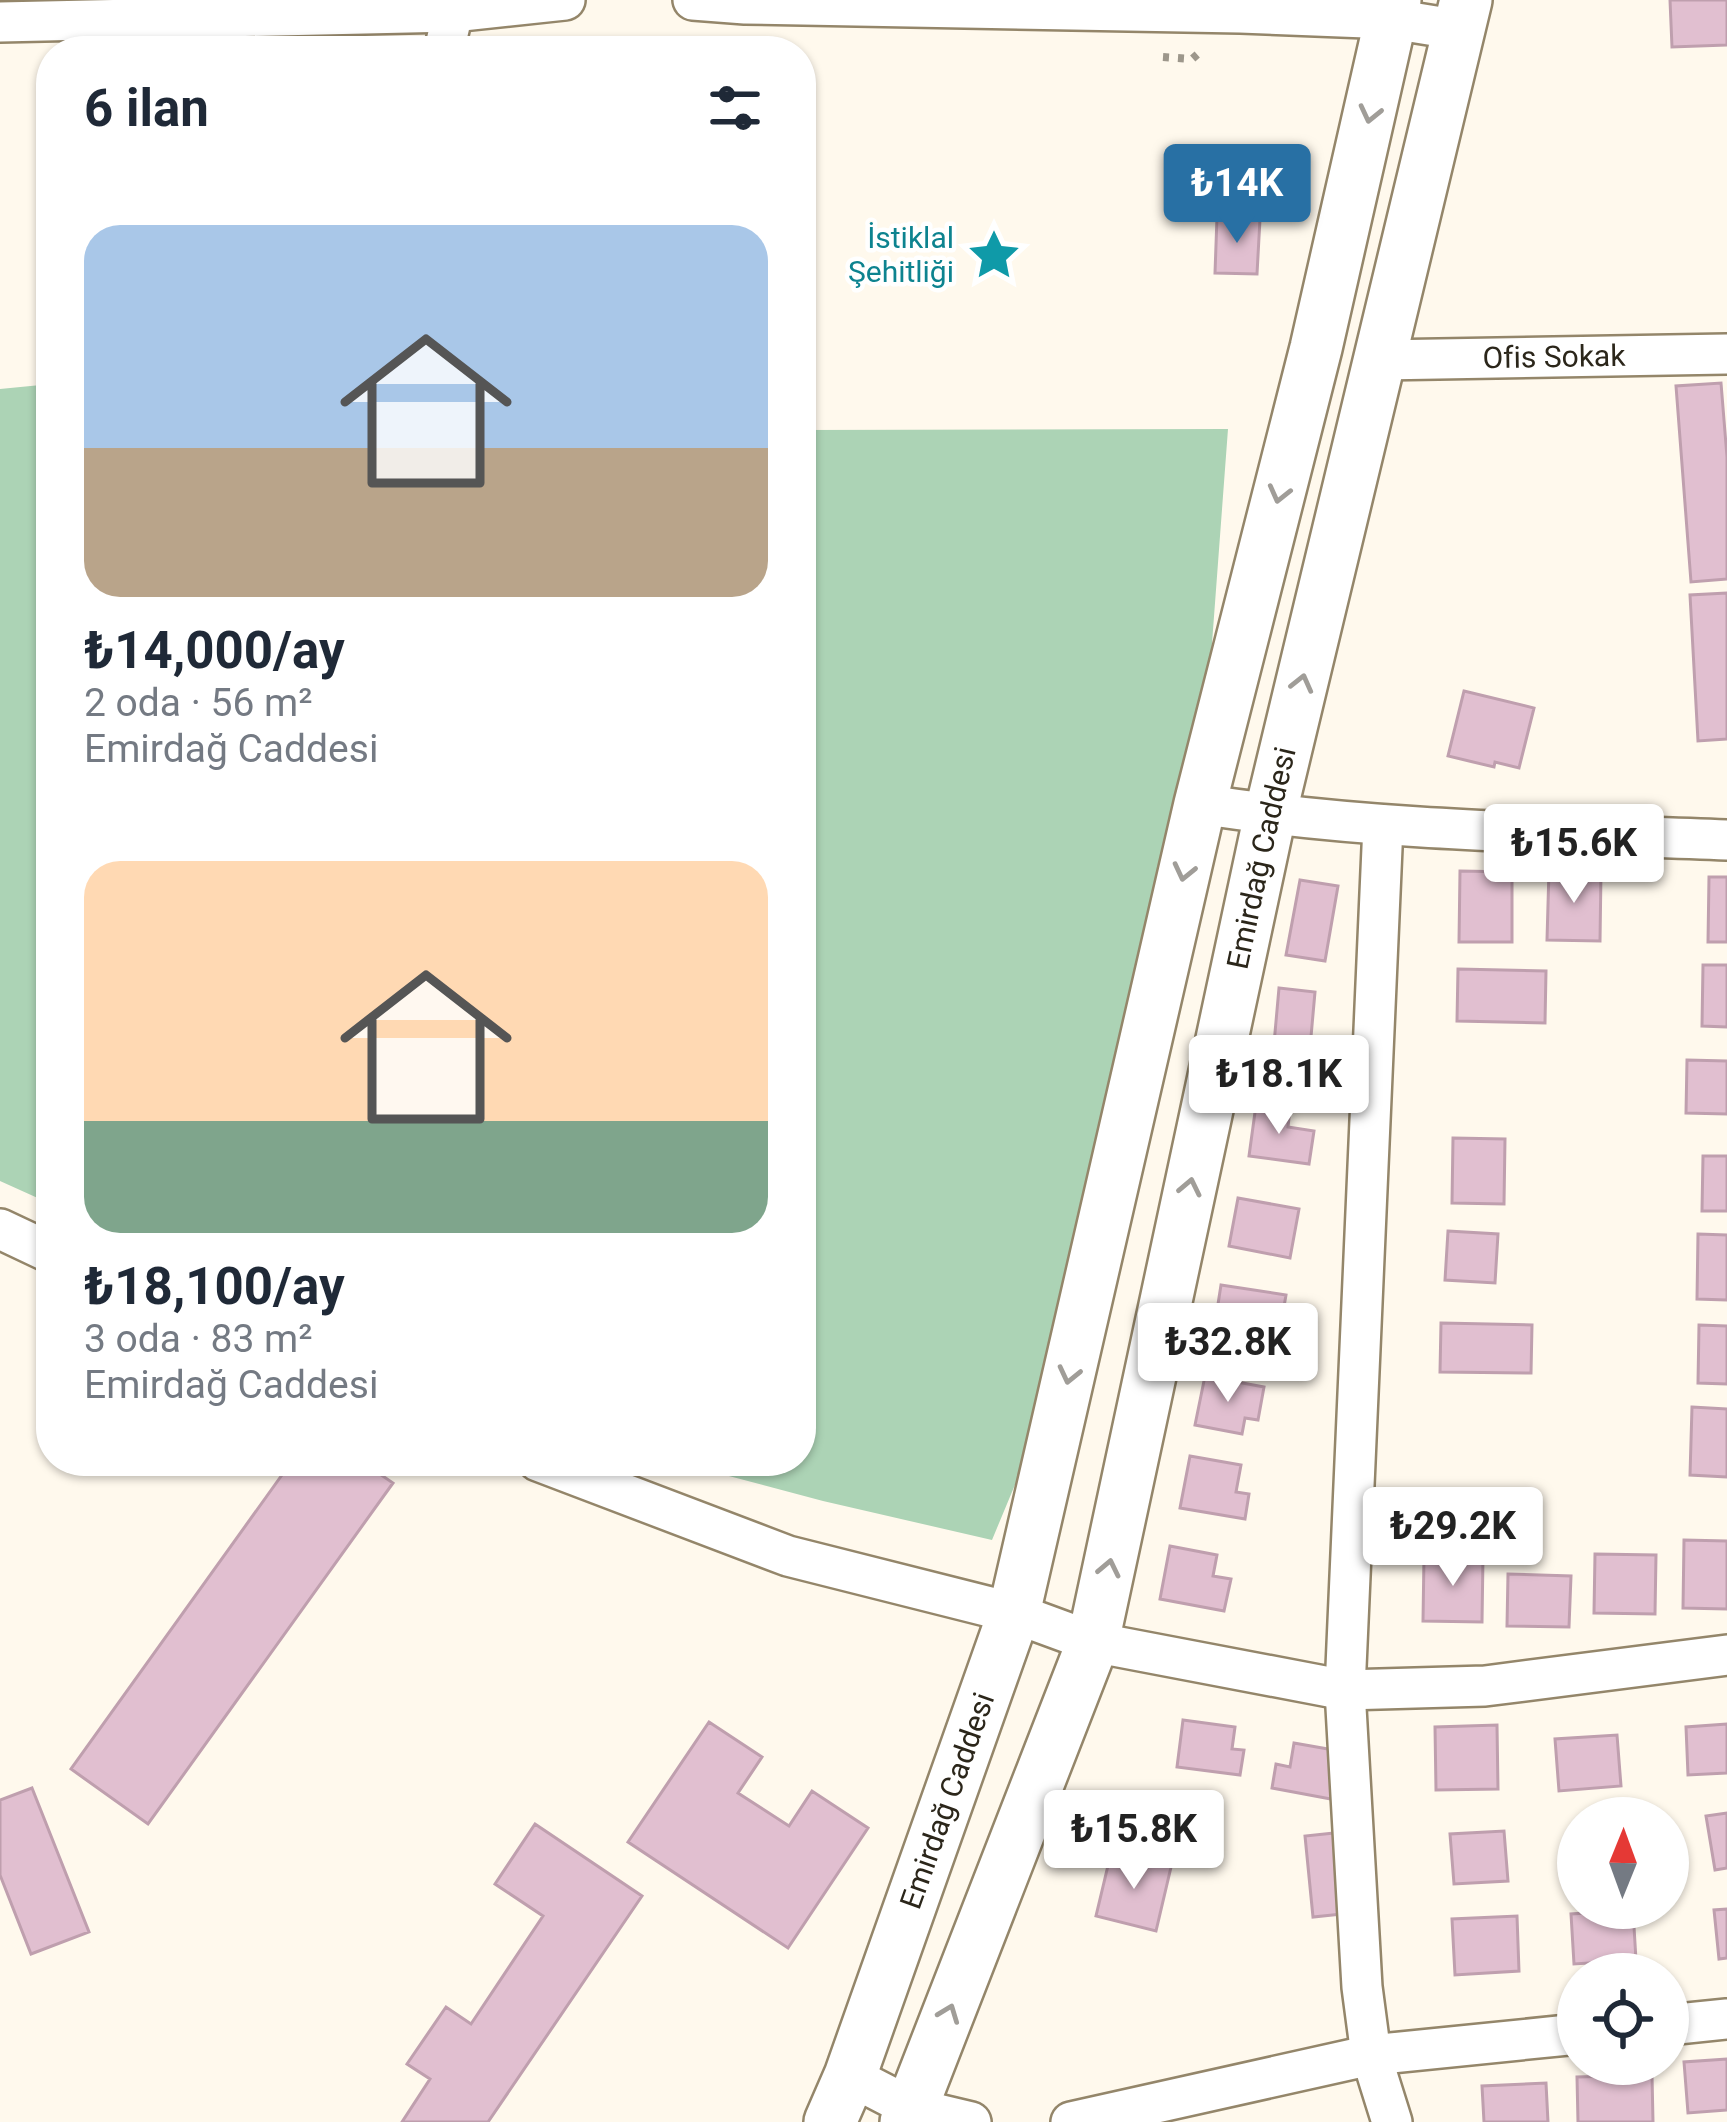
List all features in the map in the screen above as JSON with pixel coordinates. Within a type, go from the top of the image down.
[{"type":"main road","name":"Emirdağ Caddesi","points":[[840,2099],[1014,1613],[1200,804],[1316,348],[1393,10]]},
{"type":"main road","name":"Emirdağ Caddesi","points":[[909,2115],[1093,1642],[1270,815],[1463,15]]},
{"type":"street","points":[[0,22],[565,0]]},
{"type":"street","points":[[694,0],[1216,13],[1393,10],[1463,15]]},
{"type":"street","points":[[446,36],[450,6]]},
{"type":"street","name":"Ofis Sokak","points":[[1380,360],[1727,354]]},
{"type":"street","points":[[1200,804],[1383,825],[1727,840]]},
{"type":"street","points":[[1383,825],[1345,1690],[1362,1988],[1371,2055],[1392,2122]]},
{"type":"street","points":[[0,1229],[36,1246]]},
{"type":"street","points":[[577,1476],[788,1556],[1014,1613],[1093,1642],[1345,1690],[1485,1686],[1727,1655]]},
{"type":"street","points":[[1689,2023],[1727,2019]]},
{"type":"street","points":[[1071,2122],[1371,2055],[1557,2036]]},
{"type":"street","points":[[840,2099],[909,2115],[970,2122]]},
{"type":"green space","points":[[36,385],[36,1197],[0,1181],[0,389]]},
{"type":"green space","points":[[1228,429],[1200,804],[1081,1326],[992,1540],[729,1476],[816,1476],[816,430]]},
{"type":"building","points":[[1670,0],[1727,0],[1727,45],[1672,47]]},
{"type":"building","points":[[1217,217],[1260,219],[1257,274],[1215,273]]},
{"type":"building","points":[[1721,383],[1727,457],[1727,579],[1691,582],[1676,386]]},
{"type":"building","points":[[1727,593],[1727,739],[1698,741],[1690,595]]},
{"type":"building","points":[[1464,691],[1534,708],[1519,768],[1448,756]]},
{"type":"building","points":[[1549,870],[1601,872],[1600,941],[1547,940]]},
{"type":"building","points":[[1460,871],[1512,872],[1512,942],[1459,942]]},
{"type":"building","points":[[1709,877],[1727,877],[1727,942],[1708,942]]},
{"type":"building","points":[[1300,880],[1338,886],[1325,961],[1286,955]]},
{"type":"building","points":[[1703,965],[1727,965],[1727,1027],[1702,1026]]},
{"type":"building","points":[[1458,969],[1546,971],[1545,1023],[1457,1021]]},
{"type":"building","points":[[1279,988],[1315,992],[1308,1070],[1272,1066]]},
{"type":"building","points":[[1687,1060],[1727,1061],[1727,1114],[1686,1113]]},
{"type":"building","points":[[1256,1105],[1290,1109],[1288,1127],[1314,1131],[1309,1164],[1249,1156]]},
{"type":"building","points":[[1453,1138],[1505,1139],[1504,1204],[1452,1203]]},
{"type":"building","points":[[1703,1156],[1727,1156],[1727,1211],[1702,1211]]},
{"type":"building","points":[[1238,1198],[1299,1209],[1290,1258],[1229,1246]]},
{"type":"building","points":[[1448,1231],[1498,1234],[1495,1283],[1445,1280]]},
{"type":"building","points":[[1698,1234],[1727,1235],[1727,1300],[1697,1299]]},
{"type":"building","points":[[1221,1285],[1286,1295],[1277,1347],[1213,1336]]},
{"type":"building","points":[[1441,1323],[1532,1325],[1531,1373],[1440,1372]]},
{"type":"building","points":[[1699,1325],[1727,1326],[1727,1384],[1698,1383]]},
{"type":"building","points":[[1205,1376],[1264,1387],[1258,1420],[1245,1418],[1242,1434],[1195,1425]]},
{"type":"building","points":[[1692,1407],[1727,1409],[1727,1477],[1690,1475]]},
{"type":"building","points":[[1190,1456],[1241,1465],[1236,1492],[1249,1494],[1245,1519],[1180,1508]]},
{"type":"building","points":[[281,1476],[383,1476],[393,1483],[148,1824],[71,1769]]},
{"type":"building","points":[[1684,1540],[1727,1541],[1727,1609],[1683,1608]]},
{"type":"building","points":[[1170,1546],[1217,1555],[1213,1576],[1231,1579],[1224,1611],[1160,1599]]},
{"type":"building","points":[[1595,1554],[1656,1555],[1655,1614],[1594,1613]]},
{"type":"building","points":[[1424,1556],[1483,1557],[1482,1622],[1423,1621]]},
{"type":"building","points":[[1508,1574],[1571,1576],[1569,1627],[1507,1626]]},
{"type":"building","points":[[1183,1720],[1235,1727],[1232,1749],[1244,1750],[1240,1775],[1177,1767]]},
{"type":"building","points":[[709,1722],[762,1757],[738,1793],[789,1826],[812,1791],[868,1828],[788,1948],[628,1842]]},
{"type":"building","points":[[1727,1724],[1727,1773],[1688,1775],[1686,1727]]},
{"type":"building","points":[[1497,1725],[1498,1789],[1436,1790],[1435,1727]]},
{"type":"building","points":[[1617,1735],[1621,1786],[1559,1791],[1555,1739]]},
{"type":"building","points":[[1294,1743],[1345,1752],[1336,1800],[1272,1788],[1276,1764],[1290,1767]]},
{"type":"building","points":[[32,1788],[89,1932],[31,1954],[0,1875],[0,1800]]},
{"type":"building","points":[[1727,1813],[1727,1868],[1715,1870],[1706,1816]]},
{"type":"building","points":[[535,1824],[642,1896],[488,2122],[402,2122],[430,2079],[407,2064],[446,2007],[471,2024],[543,1916],[495,1884]]},
{"type":"building","points":[[1504,1831],[1508,1881],[1454,1884],[1450,1834]]},
{"type":"building","points":[[1344,1832],[1352,1913],[1313,1917],[1305,1836]]},
{"type":"building","points":[[1111,1853],[1171,1867],[1156,1931],[1096,1916]]},
{"type":"building","points":[[1727,1909],[1727,1958],[1719,1959],[1714,1910]]},
{"type":"building","points":[[1517,1916],[1519,1971],[1455,1975],[1452,1919]]},
{"type":"building","points":[[1572,1929],[1634,1929],[1636,1953],[1573,1953]]},
{"type":"building","points":[[1727,2059],[1727,2110],[1688,2113],[1689,2062]]},
{"type":"building","points":[[1546,2083],[1548,2122],[1484,2122],[1482,2086]]},
{"type":"building","points":[[1577,2085],[1652,2085],[1653,2122],[1578,2122]]},
{"type":"place","name":"İstiklal Şehitliği","points":[[994,255]]}]
